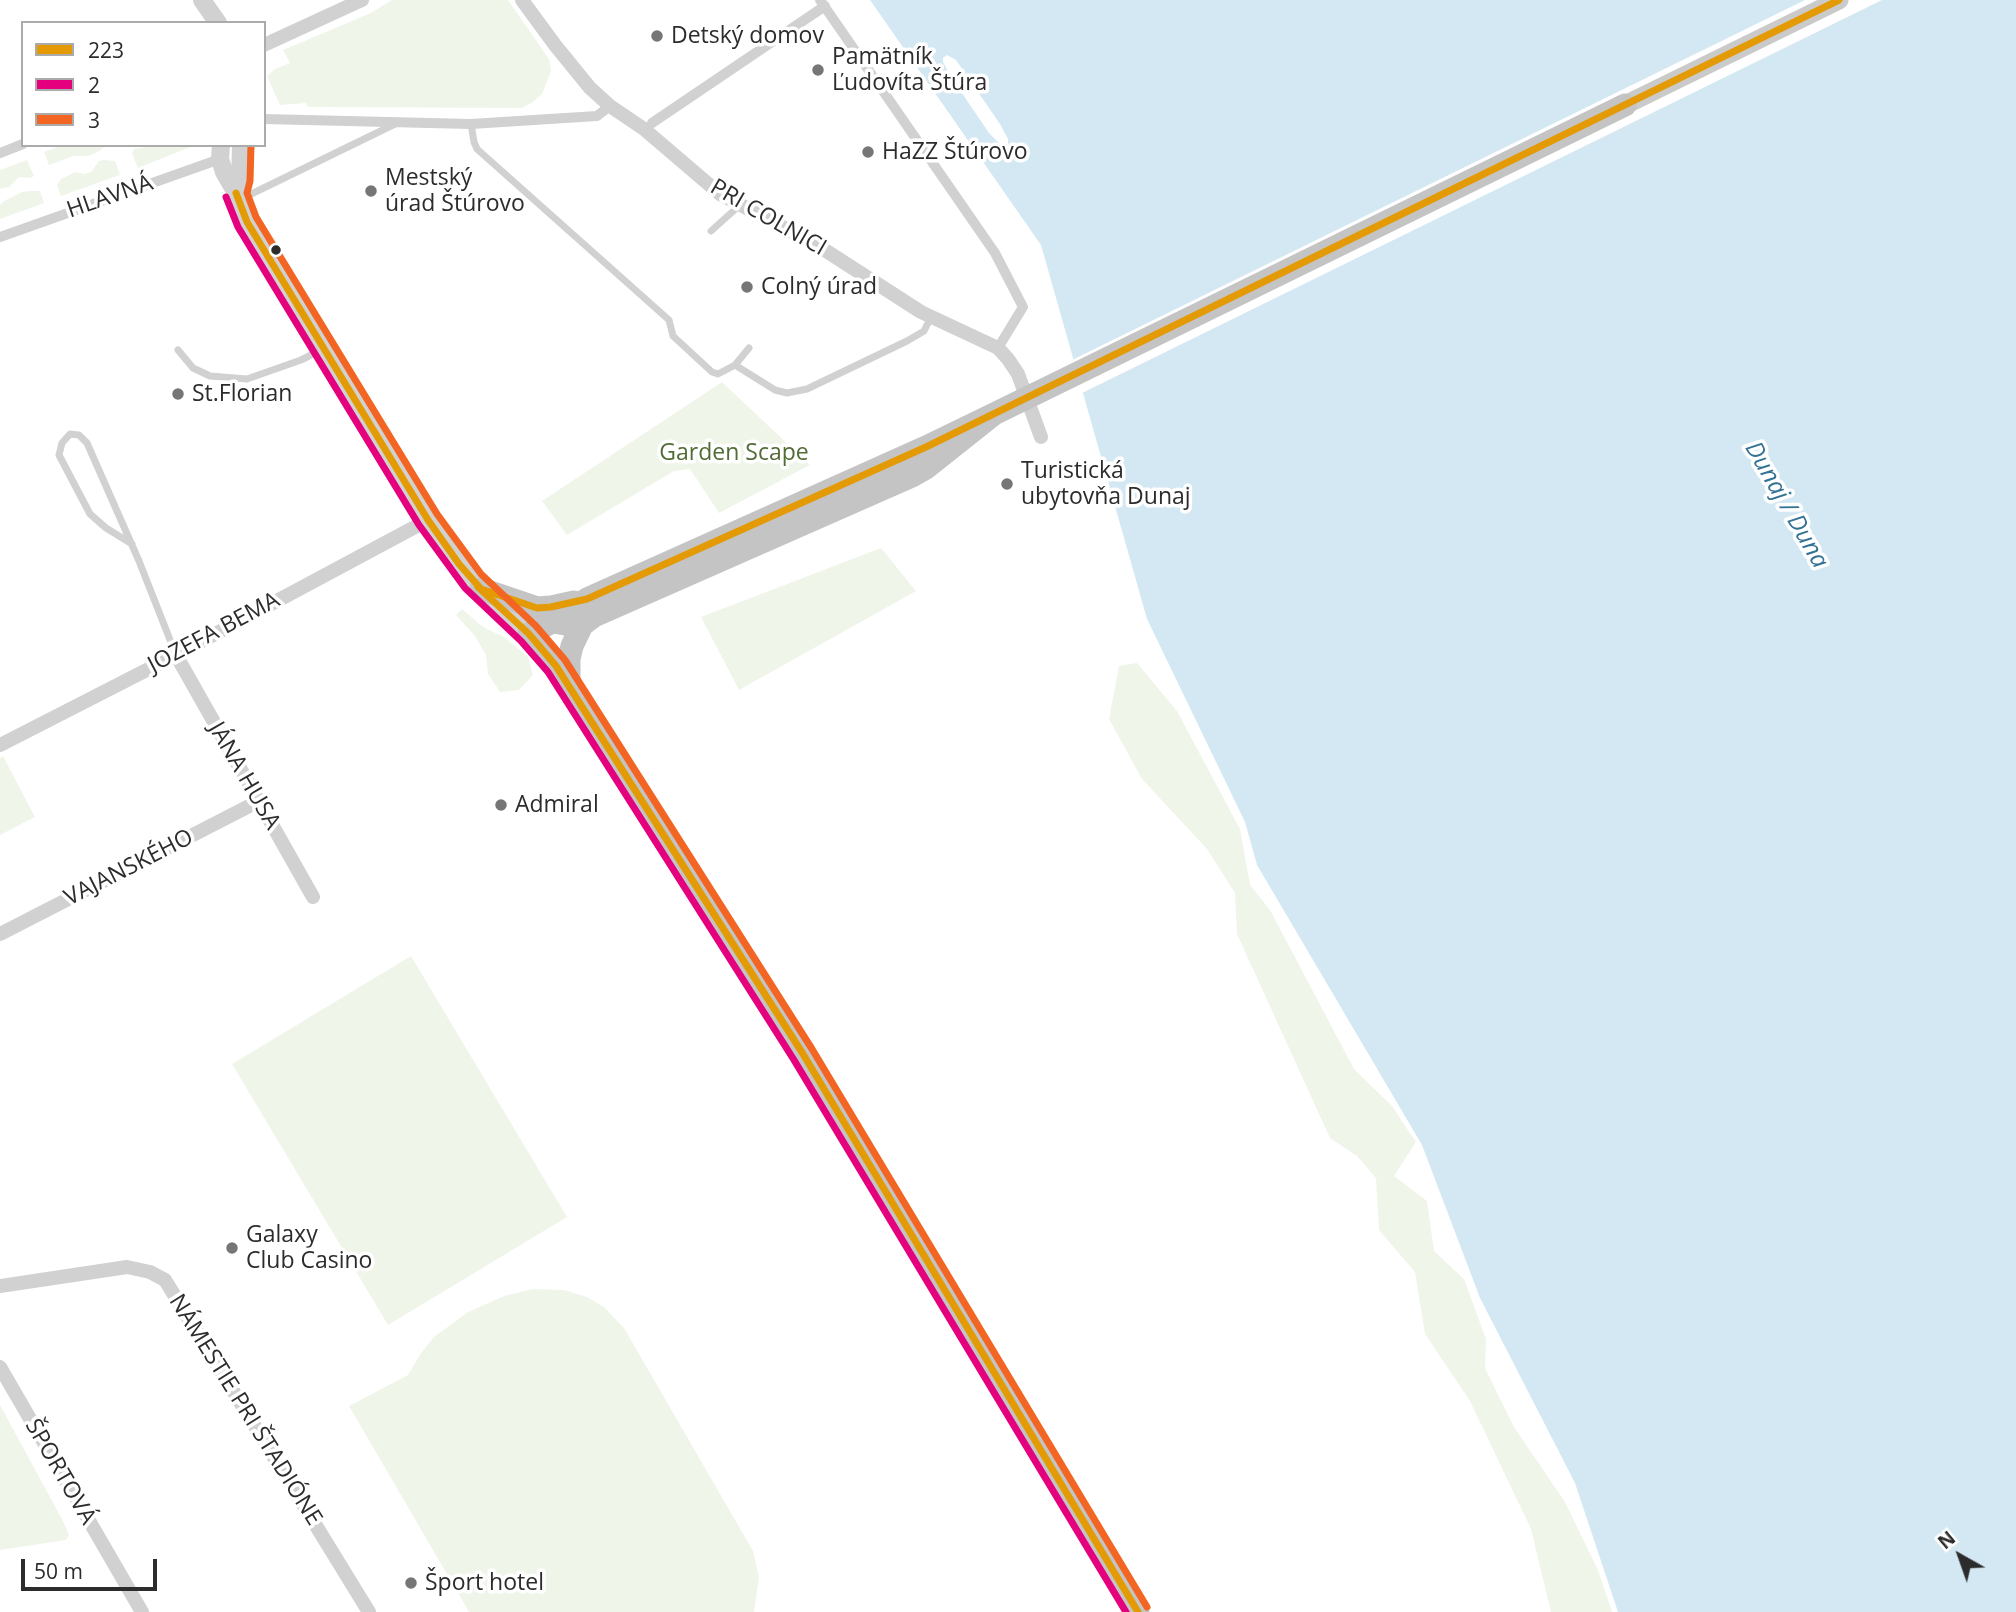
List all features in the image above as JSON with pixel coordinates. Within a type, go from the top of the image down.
[{"type":"main road","points":[[1138,1612],[803,1054],[569,685],[529,634],[590,608],[999,412],[1839,0]]},
{"type":"main road","points":[[481,589],[537,608],[565,605],[590,608]]},
{"type":"main road","points":[[569,685],[572,646],[590,608]]},
{"type":"street","points":[[202,0],[217,21]]},
{"type":"street","points":[[266,44],[362,0]]},
{"type":"street","name":"PRI COLNICI","points":[[522,0],[576,71],[610,106],[648,126],[709,186],[817,245],[921,312],[998,348],[1018,374],[1041,437]]},
{"type":"street","points":[[648,126],[823,3],[995,253],[1023,307],[998,348]]},
{"type":"street","points":[[266,119],[471,124],[597,116],[610,106]]},
{"type":"street","points":[[0,153],[21,145]]},
{"type":"street","points":[[237,197],[241,147]]},
{"type":"street","points":[[221,152],[224,172],[247,222],[428,520],[459,564],[481,589],[529,634]]},
{"type":"street","name":"HLAVNÁ","points":[[0,237],[221,152]]},
{"type":"street","name":"JOZEFA BEMA","points":[[0,745],[428,520]]},
{"type":"street","name":"JÁNA HUSA","points":[[176,654],[313,897]]},
{"type":"street","name":"VAJANSKÉHO","points":[[0,934],[258,801]]},
{"type":"street","name":"NÁMESTIE PRI ŠTADIÓNE","points":[[0,1286],[127,1267],[150,1272],[166,1280],[369,1612]]},
{"type":"street","name":"ŠPORTOVÁ","points":[[0,1367],[142,1612]]},
{"type":"lane","points":[[237,197],[399,122]]},
{"type":"lane","points":[[471,124],[477,149],[669,320],[673,336],[712,372],[718,374],[735,365],[749,348]]},
{"type":"lane","points":[[711,231],[740,205]]},
{"type":"lane","points":[[735,365],[775,390],[787,393],[807,389],[907,341],[924,331],[932,317]]},
{"type":"lane","points":[[178,350],[193,368],[210,376],[247,379],[324,349]]},
{"type":"lane","points":[[132,544],[90,514],[59,455],[62,443],[70,435],[79,435],[87,443],[132,544],[176,654]]},
{"type":"green space","points":[[392,0],[508,0],[549,59],[551,71],[542,94],[522,108],[308,107],[306,103],[280,105],[267,76],[275,69],[290,63],[283,50],[371,13]]},
{"type":"green space","points":[[58,147],[104,147],[88,156],[74,156],[49,165],[44,152]]},
{"type":"green space","points":[[190,147],[138,168],[132,154],[134,149]]},
{"type":"green space","points":[[27,160],[34,176],[19,177],[9,187],[0,189],[0,170]]},
{"type":"green space","points":[[99,161],[115,161],[120,175],[61,196],[57,185],[61,179],[75,172],[91,172]]},
{"type":"green space","points":[[30,191],[40,191],[44,203],[0,219],[0,205],[4,201]]},
{"type":"green space","name":"Garden Scape","points":[[722,382],[810,465],[719,513],[690,469],[674,471],[567,535],[542,501]]},
{"type":"green space","points":[[881,548],[916,591],[739,690],[701,617]]},
{"type":"green space","points":[[462,609],[483,627],[504,637],[528,657],[533,675],[519,690],[500,692],[488,674],[486,655],[475,636],[456,615]]},
{"type":"green space","points":[[1137,663],[1177,711],[1240,829],[1250,885],[1270,910],[1354,1069],[1392,1106],[1416,1142],[1394,1176],[1427,1201],[1434,1251],[1464,1279],[1486,1339],[1485,1368],[1514,1427],[1565,1502],[1598,1570],[1612,1612],[1551,1612],[1531,1529],[1470,1401],[1425,1334],[1415,1272],[1379,1230],[1376,1178],[1357,1156],[1330,1138],[1237,934],[1235,893],[1207,849],[1142,779],[1109,719],[1119,666]]},
{"type":"green space","points":[[3,756],[35,817],[0,835],[0,758]]},
{"type":"green space","points":[[411,956],[567,1217],[388,1325],[232,1064]]},
{"type":"green space","points":[[533,1289],[564,1290],[587,1297],[604,1307],[624,1328],[753,1551],[759,1578],[754,1612],[469,1612],[349,1406],[408,1375],[434,1337],[468,1312],[504,1296]]},
{"type":"green space","points":[[0,1405],[63,1521],[69,1535],[66,1540],[0,1550]]},
{"type":"water","name":"Dunaj / Duna","points":[[870,0],[2016,0],[2016,1612],[1618,1612],[1575,1483],[1480,1298],[1422,1145],[1257,865],[1245,822],[1147,619],[1041,245]]},
{"type":"pier","points":[[1805,0],[1882,0],[1080,394],[1070,361]]},
{"type":"pier","points":[[947,55],[956,60],[1000,124],[1008,139],[1008,147],[1000,144],[989,133],[951,77],[943,62]]},
{"type":"transit line","name":"223","points":[[236,193],[247,222],[428,520],[459,564],[481,589],[537,608],[551,607],[587,599],[926,447],[1839,0]]},
{"type":"transit line","name":"3","points":[[251,147],[247,193],[256,217],[437,514],[481,574],[536,626],[565,660],[812,1049],[1147,1607]]},
{"type":"transit line","name":"2","points":[[226,197],[238,227],[419,525],[465,588],[521,641],[548,672],[794,1060],[1126,1612]]},
{"type":"transit line","name":"223","points":[[478,587],[529,634],[556,666],[803,1054],[1138,1612]]},
{"type":"place","name":"Detský domov","points":[[657,36]]},
{"type":"place","name":"Pamätník Ľudovíta Štúra","points":[[818,70]]},
{"type":"place","name":"HaZZ Štúrovo","points":[[868,152]]},
{"type":"place","name":"Mestský úrad Štúrovo","points":[[371,191]]},
{"type":"place","name":"Colný úrad","points":[[747,287]]},
{"type":"place","name":"St.Florian","points":[[178,394]]},
{"type":"place","name":"Turistická ubytovňa Dunaj","points":[[1007,484]]},
{"type":"place","name":"Admiral","points":[[501,805]]},
{"type":"place","name":"Galaxy Club Casino","points":[[232,1248]]},
{"type":"place","name":"Šport hotel","points":[[411,1583]]}]
